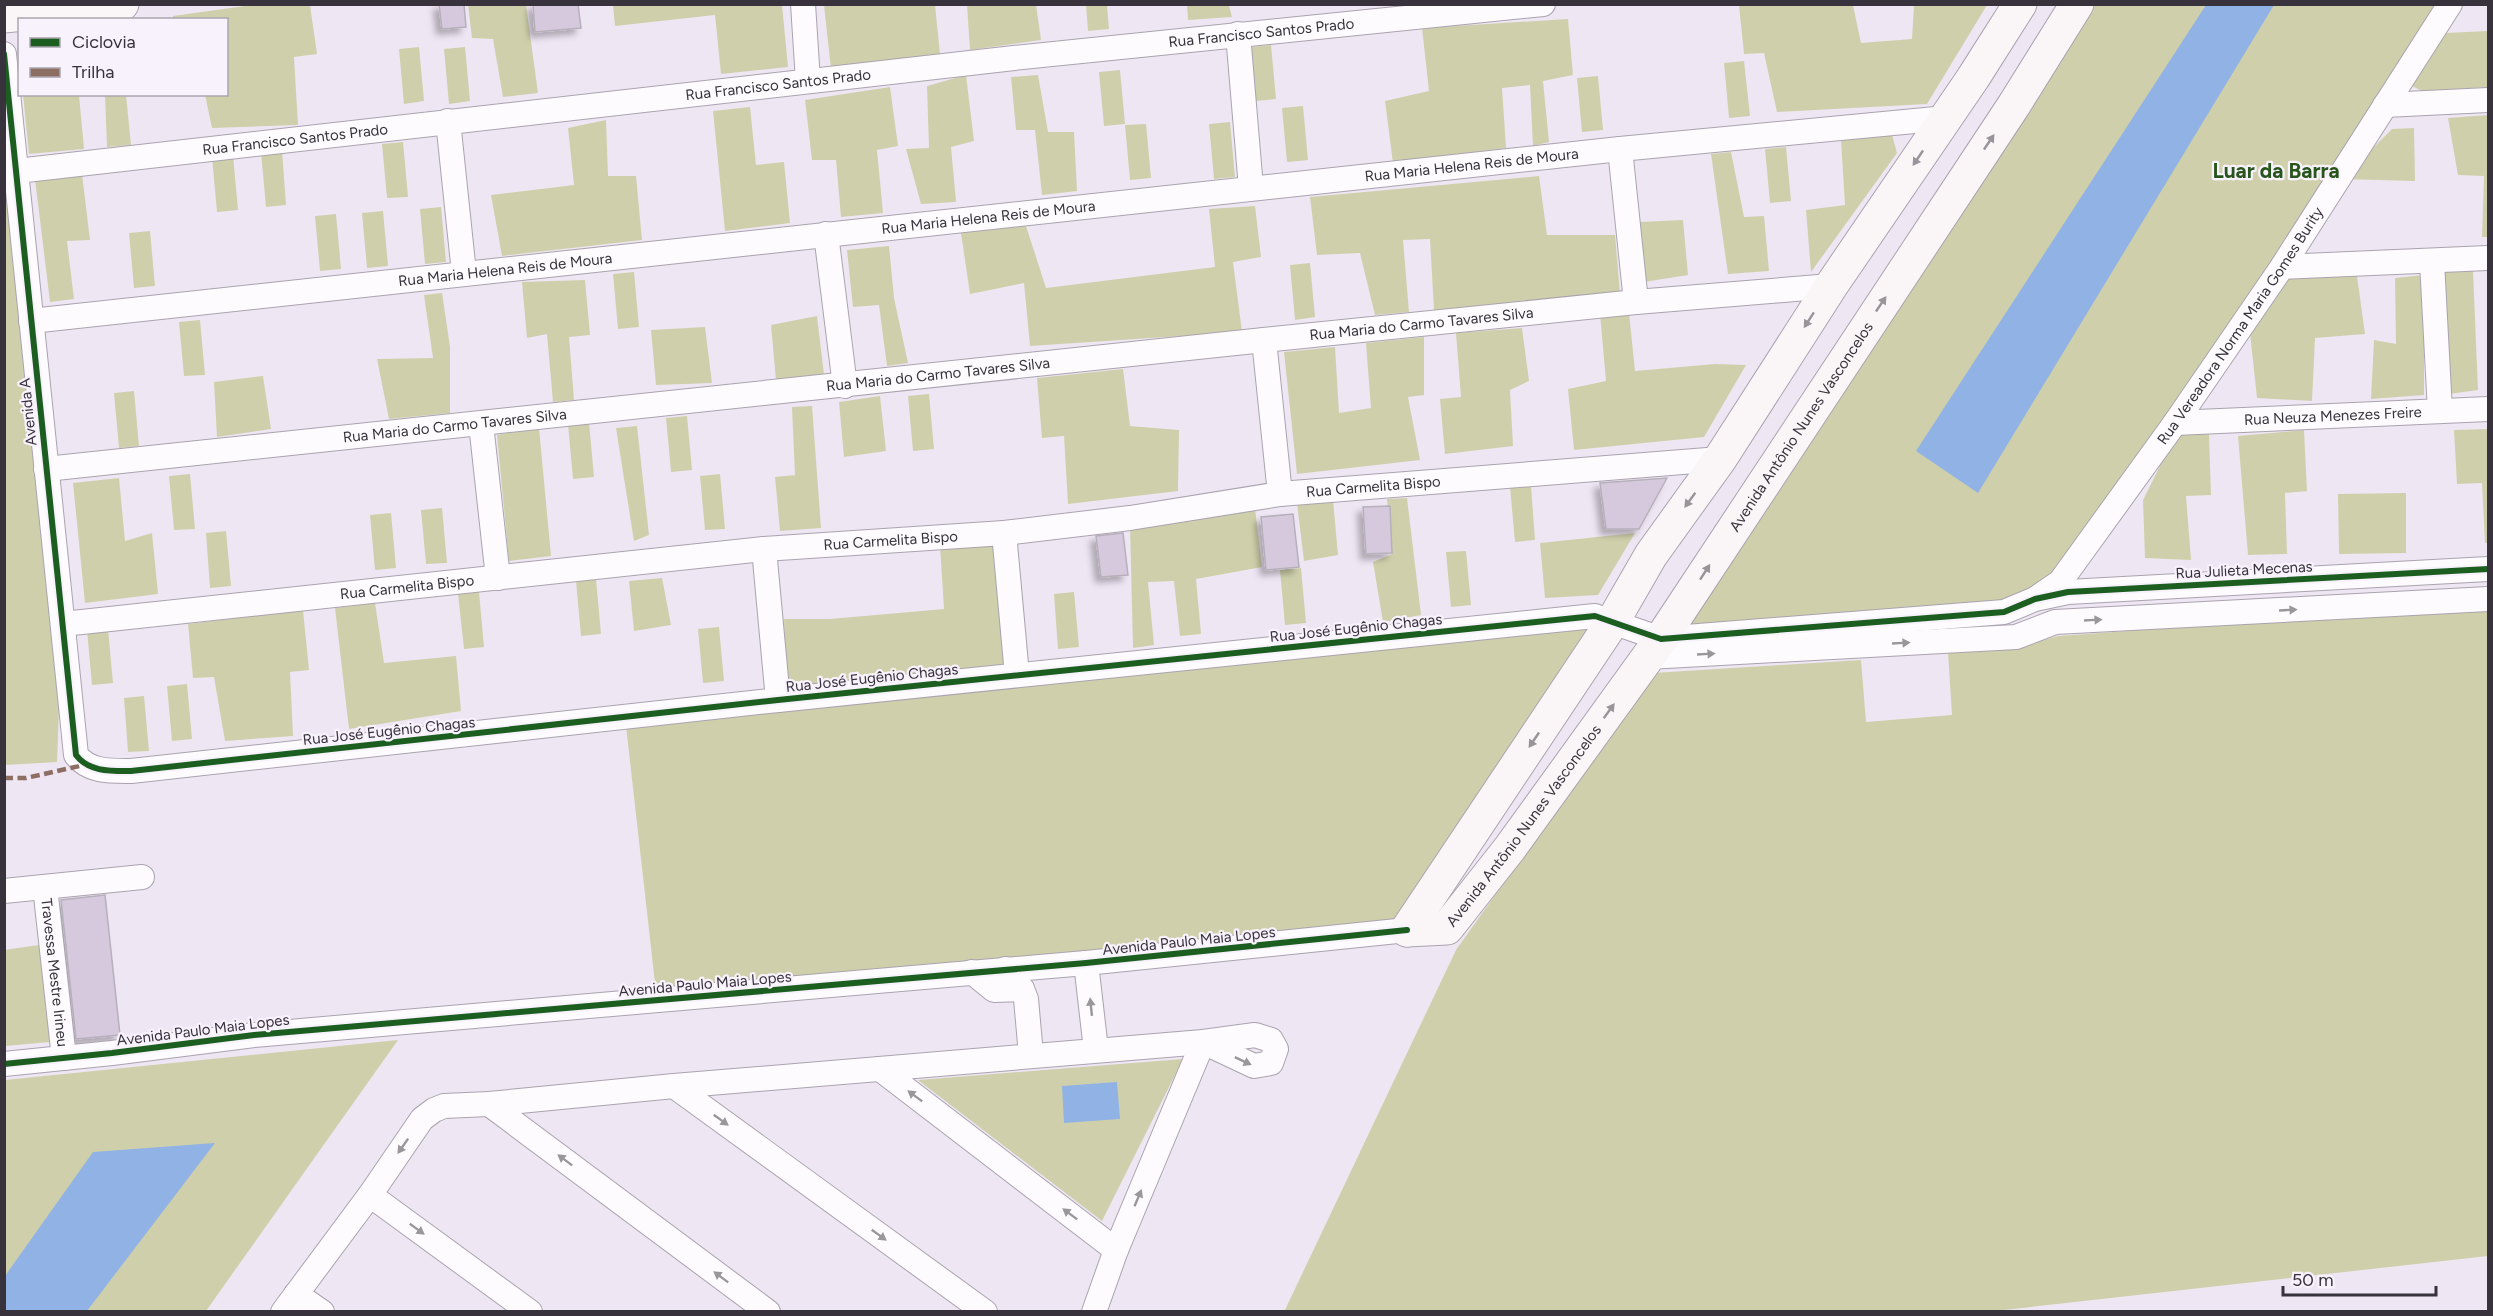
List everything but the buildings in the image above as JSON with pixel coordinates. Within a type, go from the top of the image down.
[{"type":"street","points":[[4,16],[122,4]]},
{"type":"street","points":[[803,4],[808,81]]},
{"type":"street","name":"Rua Francisco Santos Prado","points":[[17,171],[808,81],[1238,34],[1543,4]]},
{"type":"street","name":"Avenida Antônio Nunes Vasconcelos","points":[[1407,930],[1613,621],[1651,555],[1720,459],[1831,286],[1973,78],[2020,4]]},
{"type":"street","name":"Avenida Antônio Nunes Vasconcelos","points":[[1407,930],[1447,928],[1510,848],[1654,648],[2014,105],[2077,4]]},
{"type":"street","name":"Rua Vereadora Norma Maria Gomes Burity","points":[[2035,599],[2060,582],[2175,423],[2282,267],[2450,4]]},
{"type":"street","points":[[1238,34],[1251,188]]},
{"type":"street","name":"Avenida A","points":[[4,54],[76,755],[84,765]]},
{"type":"street","points":[[1973,78],[2014,105]]},
{"type":"street","points":[[2385,105],[2488,100]]},
{"type":"street","name":"Rua Maria Helena Reis de Moura","points":[[31,321],[1251,188],[1620,149],[1946,118]]},
{"type":"street","points":[[448,121],[464,273]]},
{"type":"street","points":[[1620,149],[1636,302]]},
{"type":"street","points":[[826,234],[844,386]]},
{"type":"street","points":[[2282,267],[2488,258]]},
{"type":"street","points":[[2432,262],[2440,411]]},
{"type":"street","name":"Rua Maria do Carmo Tavares Silva","points":[[46,470],[1264,340],[1636,302],[1831,286]]},
{"type":"street","points":[[1264,340],[1280,494]]},
{"type":"street","points":[[1752,408],[1792,438]]},
{"type":"street","name":"Rua Neuza Menezes Freire","points":[[2175,423],[2488,409]]},
{"type":"street","points":[[481,424],[498,578]]},
{"type":"street","name":"Rua Carmelita Bispo","points":[[63,624],[764,549],[1004,533],[1130,518],[1280,494],[1720,459]]},
{"type":"street","points":[[1004,533],[1017,675]]},
{"type":"street","points":[[764,549],[778,700]]},
{"type":"street","points":[[2083,550],[2088,567],[2100,583],[2119,590]]},
{"type":"street","name":"Rua Julieta Mecenas","points":[[1654,648],[2004,612],[2035,599],[2068,592],[2488,568]]},
{"type":"street","points":[[1654,648],[2016,637],[2055,622],[2488,599]]},
{"type":"street","name":"Rua José Eugênio Chagas","points":[[84,765],[108,771],[131,771],[778,700],[1595,616],[1613,621],[1654,648]]},
{"type":"street","points":[[4,891],[142,877]]},
{"type":"street","name":"Travessa Mestre Irineu","points":[[45,887],[64,1058]]},
{"type":"street","name":"Avenida Paulo Maia Lopes","points":[[4,1064],[254,1035],[1086,963],[1407,930]]},
{"type":"street","points":[[1086,963],[1096,1050]]},
{"type":"street","points":[[1005,969],[1022,989],[1026,999],[1031,1055]]},
{"type":"street","points":[[972,972],[994,990],[1022,989]]},
{"type":"street","points":[[322,1311],[289,1303],[370,1195],[422,1119],[444,1106],[1203,1042],[1116,1250],[1094,1311]]},
{"type":"street","points":[[880,1069],[1116,1250]]},
{"type":"street","points":[[674,1086],[985,1311]]},
{"type":"street","points":[[489,1104],[768,1311]]},
{"type":"street","points":[[370,1195],[530,1311]]},
{"type":"green space","points":[[260,4],[310,5],[317,54],[294,57],[298,125],[212,128],[205,96],[228,96],[228,18],[173,18],[173,16]]},
{"type":"green space","points":[[468,5],[526,5],[538,93],[503,97],[493,39],[472,38]]},
{"type":"green space","points":[[613,5],[782,5],[788,67],[721,74],[715,15],[615,26]]},
{"type":"green space","points":[[824,5],[935,5],[940,54],[831,69]]},
{"type":"green space","points":[[967,5],[1036,5],[1041,40],[970,50]]},
{"type":"green space","points":[[1086,5],[1107,5],[1109,29],[1088,31]]},
{"type":"green space","points":[[1187,5],[1229,5],[1232,17],[1188,20]]},
{"type":"green space","points":[[1739,5],[1853,5],[1861,43],[1912,39],[1914,5],[1987,5],[1927,104],[1777,112],[1764,53],[1744,54]]},
{"type":"green space","points":[[2073,5],[2450,5],[2282,267],[2035,599],[1661,639]]},
{"type":"green space","points":[[1568,19],[1573,75],[1543,81],[1549,142],[1533,146],[1530,85],[1502,88],[1506,148],[1393,163],[1385,101],[1429,91],[1422,28]]},
{"type":"green space","points":[[2488,31],[2488,87],[2422,91],[2410,85],[2446,33]]},
{"type":"green space","points":[[1271,45],[1276,99],[1256,101],[1251,47]]},
{"type":"green space","points":[[419,47],[424,101],[404,104],[399,49]]},
{"type":"green space","points":[[465,47],[470,101],[449,104],[444,49]]},
{"type":"green space","points":[[1744,61],[1750,116],[1729,118],[1724,63]]},
{"type":"green space","points":[[4,63],[59,708],[57,762],[5,765]]},
{"type":"green space","points":[[1120,70],[1125,124],[1104,126],[1099,72]]},
{"type":"green space","points":[[966,75],[974,141],[951,147],[956,202],[921,204],[906,149],[929,148],[927,86]]},
{"type":"green space","points":[[1038,75],[1048,132],[1074,132],[1077,191],[1042,195],[1035,130],[1016,130],[1011,77]]},
{"type":"green space","points":[[1598,76],[1603,130],[1582,132],[1577,78]]},
{"type":"green space","points":[[890,87],[898,146],[877,150],[883,213],[841,217],[836,160],[812,160],[805,100]]},
{"type":"green space","points":[[23,96],[79,96],[84,149],[29,154]]},
{"type":"green space","points":[[105,96],[126,96],[131,145],[107,147]]},
{"type":"green space","points":[[1303,106],[1308,160],[1287,162],[1282,108]]},
{"type":"green space","points":[[750,107],[756,165],[784,162],[790,223],[725,231],[713,111]]},
{"type":"green space","points":[[2488,115],[2488,237],[2482,237],[2484,176],[2458,175],[2448,118]]},
{"type":"green space","points":[[606,120],[608,176],[636,176],[642,240],[502,256],[491,195],[574,185],[568,128]]},
{"type":"green space","points":[[1230,122],[1235,177],[1214,179],[1209,124]]},
{"type":"green space","points":[[1146,124],[1151,178],[1130,180],[1125,125]]},
{"type":"green space","points":[[2414,128],[2415,181],[2342,179],[2392,129]]},
{"type":"green space","points":[[1892,135],[1897,153],[1811,272],[1806,210],[1845,205],[1841,140]]},
{"type":"green space","points":[[403,142],[408,197],[387,198],[382,144]]},
{"type":"green space","points":[[1786,147],[1791,201],[1770,203],[1765,149]]},
{"type":"green space","points":[[282,150],[286,205],[266,207],[261,152]]},
{"type":"green space","points":[[1731,152],[1744,217],[1764,216],[1769,271],[1728,274],[1711,154]]},
{"type":"green space","points":[[233,155],[238,210],[217,212],[212,157]]},
{"type":"green space","points":[[82,174],[90,240],[67,241],[74,299],[50,302],[35,179]]},
{"type":"green space","points":[[1539,176],[1547,235],[1615,235],[1620,293],[1434,310],[1430,239],[1403,240],[1409,312],[1375,315],[1360,253],[1317,255],[1310,197]]},
{"type":"green space","points":[[1255,206],[1261,257],[1233,262],[1242,332],[1030,346],[1024,283],[970,294],[961,233],[1026,226],[1046,288],[1215,267],[1209,209]]},
{"type":"green space","points":[[441,207],[446,262],[425,264],[420,209]]},
{"type":"green space","points":[[383,211],[388,266],[367,268],[362,213]]},
{"type":"green space","points":[[336,214],[341,269],[320,271],[315,216]]},
{"type":"green space","points":[[1683,220],[1688,275],[1644,282],[1640,222]]},
{"type":"green space","points":[[150,231],[155,286],[134,288],[129,233]]},
{"type":"green space","points":[[889,246],[894,298],[908,363],[887,366],[879,305],[853,307],[847,250]]},
{"type":"green space","points":[[1310,263],[1315,317],[1295,320],[1290,265]]},
{"type":"green space","points":[[2473,271],[2478,390],[2449,394],[2443,272]]},
{"type":"green space","points":[[634,272],[639,327],[618,329],[613,274]]},
{"type":"green space","points":[[2424,275],[2424,395],[2371,399],[2374,340],[2396,344],[2395,278]]},
{"type":"green space","points":[[2357,276],[2365,334],[2315,338],[2312,401],[2257,398],[2250,333],[2284,278]]},
{"type":"green space","points":[[585,280],[590,335],[569,337],[574,400],[553,402],[547,334],[527,338],[522,282]]},
{"type":"green space","points":[[442,293],[450,347],[450,413],[389,419],[377,359],[433,358],[424,295]]},
{"type":"green space","points":[[1629,313],[1635,371],[1715,364],[1746,365],[1704,437],[1574,450],[1568,389],[1606,381],[1600,314]]},
{"type":"green space","points":[[817,316],[824,375],[776,380],[771,325]]},
{"type":"green space","points":[[200,320],[205,375],[184,376],[179,322]]},
{"type":"green space","points":[[705,327],[712,383],[656,385],[651,330]]},
{"type":"green space","points":[[1522,328],[1529,381],[1510,390],[1513,446],[1445,454],[1440,399],[1461,397],[1456,333]]},
{"type":"green space","points":[[1424,337],[1424,395],[1408,397],[1420,460],[1297,474],[1284,352],[1335,347],[1339,413],[1371,408],[1366,343]]},
{"type":"green space","points":[[1123,369],[1130,426],[1179,430],[1178,491],[1068,504],[1064,436],[1042,438],[1037,378]]},
{"type":"green space","points":[[263,376],[271,429],[217,437],[214,382]]},
{"type":"green space","points":[[134,391],[139,446],[119,448],[114,393]]},
{"type":"green space","points":[[929,394],[934,449],[913,451],[908,396]]},
{"type":"green space","points":[[880,396],[886,451],[844,457],[839,402]]},
{"type":"green space","points":[[812,406],[821,528],[780,531],[775,477],[795,475],[792,407]]},
{"type":"green space","points":[[687,416],[692,470],[671,472],[666,418]]},
{"type":"green space","points":[[589,422],[594,477],[573,479],[568,424]]},
{"type":"green space","points":[[637,426],[649,535],[634,541],[616,428]]},
{"type":"green space","points":[[539,428],[551,556],[509,561],[497,435]]},
{"type":"green space","points":[[2488,429],[2488,543],[2485,543],[2482,483],[2457,484],[2454,430]]},
{"type":"green space","points":[[2304,430],[2307,491],[2285,493],[2287,554],[2248,555],[2238,436]]},
{"type":"green space","points":[[2176,434],[2209,434],[2211,495],[2186,496],[2191,560],[2145,558],[2143,500]]},
{"type":"green space","points":[[190,474],[195,529],[174,530],[169,476]]},
{"type":"green space","points":[[720,474],[725,529],[705,530],[700,476]]},
{"type":"green space","points":[[119,478],[125,541],[152,533],[158,594],[85,603],[73,483]]},
{"type":"green space","points":[[1531,486],[1535,540],[1515,542],[1510,487]]},
{"type":"green space","points":[[2406,493],[2406,553],[2339,554],[2338,494]]},
{"type":"green space","points":[[1407,498],[1421,615],[1383,622],[1373,562],[1392,554],[1387,499]]},
{"type":"green space","points":[[1333,500],[1338,555],[1304,561],[1297,503]]},
{"type":"green space","points":[[442,508],[447,563],[426,564],[421,510]]},
{"type":"green space","points":[[1255,508],[1262,567],[1196,579],[1201,634],[1180,636],[1174,581],[1148,582],[1154,645],[1133,648],[1130,525]]},
{"type":"green space","points":[[391,513],[396,568],[375,570],[370,515]]},
{"type":"green space","points":[[226,531],[231,586],[210,588],[206,533]]},
{"type":"green space","points":[[1004,533],[1017,675],[1613,621],[1407,930],[657,1001],[625,717],[1000,676],[786,687],[784,619],[830,619],[944,609],[940,546]]},
{"type":"green space","points":[[1635,533],[1598,595],[1545,598],[1540,543]]},
{"type":"green space","points":[[1466,551],[1471,605],[1451,607],[1446,552]]},
{"type":"green space","points":[[1301,568],[1306,623],[1285,625],[1280,570]]},
{"type":"green space","points":[[662,578],[671,625],[634,631],[629,581]]},
{"type":"green space","points":[[596,579],[601,634],[581,636],[576,581]]},
{"type":"green space","points":[[479,592],[484,647],[464,649],[458,594]]},
{"type":"green space","points":[[1074,592],[1079,647],[1058,649],[1054,594]]},
{"type":"green space","points":[[375,603],[384,663],[456,656],[461,711],[349,729],[335,608]]},
{"type":"green space","points":[[2488,605],[2488,1256],[1986,1312],[1284,1312],[1456,950],[1653,673],[1861,660],[1866,722],[1952,715],[1948,653],[2018,647],[2058,636]]},
{"type":"green space","points":[[303,610],[309,670],[290,672],[293,736],[225,741],[214,677],[193,678],[188,624]]},
{"type":"green space","points":[[719,627],[724,681],[703,683],[698,629]]},
{"type":"green space","points":[[108,629],[113,683],[92,685],[87,630]]},
{"type":"green space","points":[[187,684],[192,739],[172,741],[167,686]]},
{"type":"green space","points":[[144,696],[149,751],[128,752],[124,698]]},
{"type":"green space","points":[[39,945],[50,1042],[5,1046],[4,950]]},
{"type":"green space","points":[[398,1040],[206,1311],[5,1312],[5,1080]]},
{"type":"green space","points":[[1183,1059],[1102,1221],[918,1080]]},
{"type":"water","points":[[2206,5],[2274,5],[1978,493],[1916,451]]},
{"type":"water","points":[[1117,1082],[1120,1119],[1064,1123],[1062,1086]]},
{"type":"water","points":[[215,1143],[87,1311],[5,1311],[5,1276],[93,1152]]},
{"type":"marked path","points":[[4,778],[26,778],[84,765]]},
{"type":"cycle path","points":[[4,54],[76,755],[81,761],[94,768],[131,771],[778,700],[1595,616],[1661,639],[2004,612],[2035,599],[2068,592],[2488,569]]},
{"type":"cycle path","points":[[4,1064],[254,1035],[1086,963],[1407,930]]},
{"type":"district","name":"Luar da Barra","points":[[2276,171]]}]
